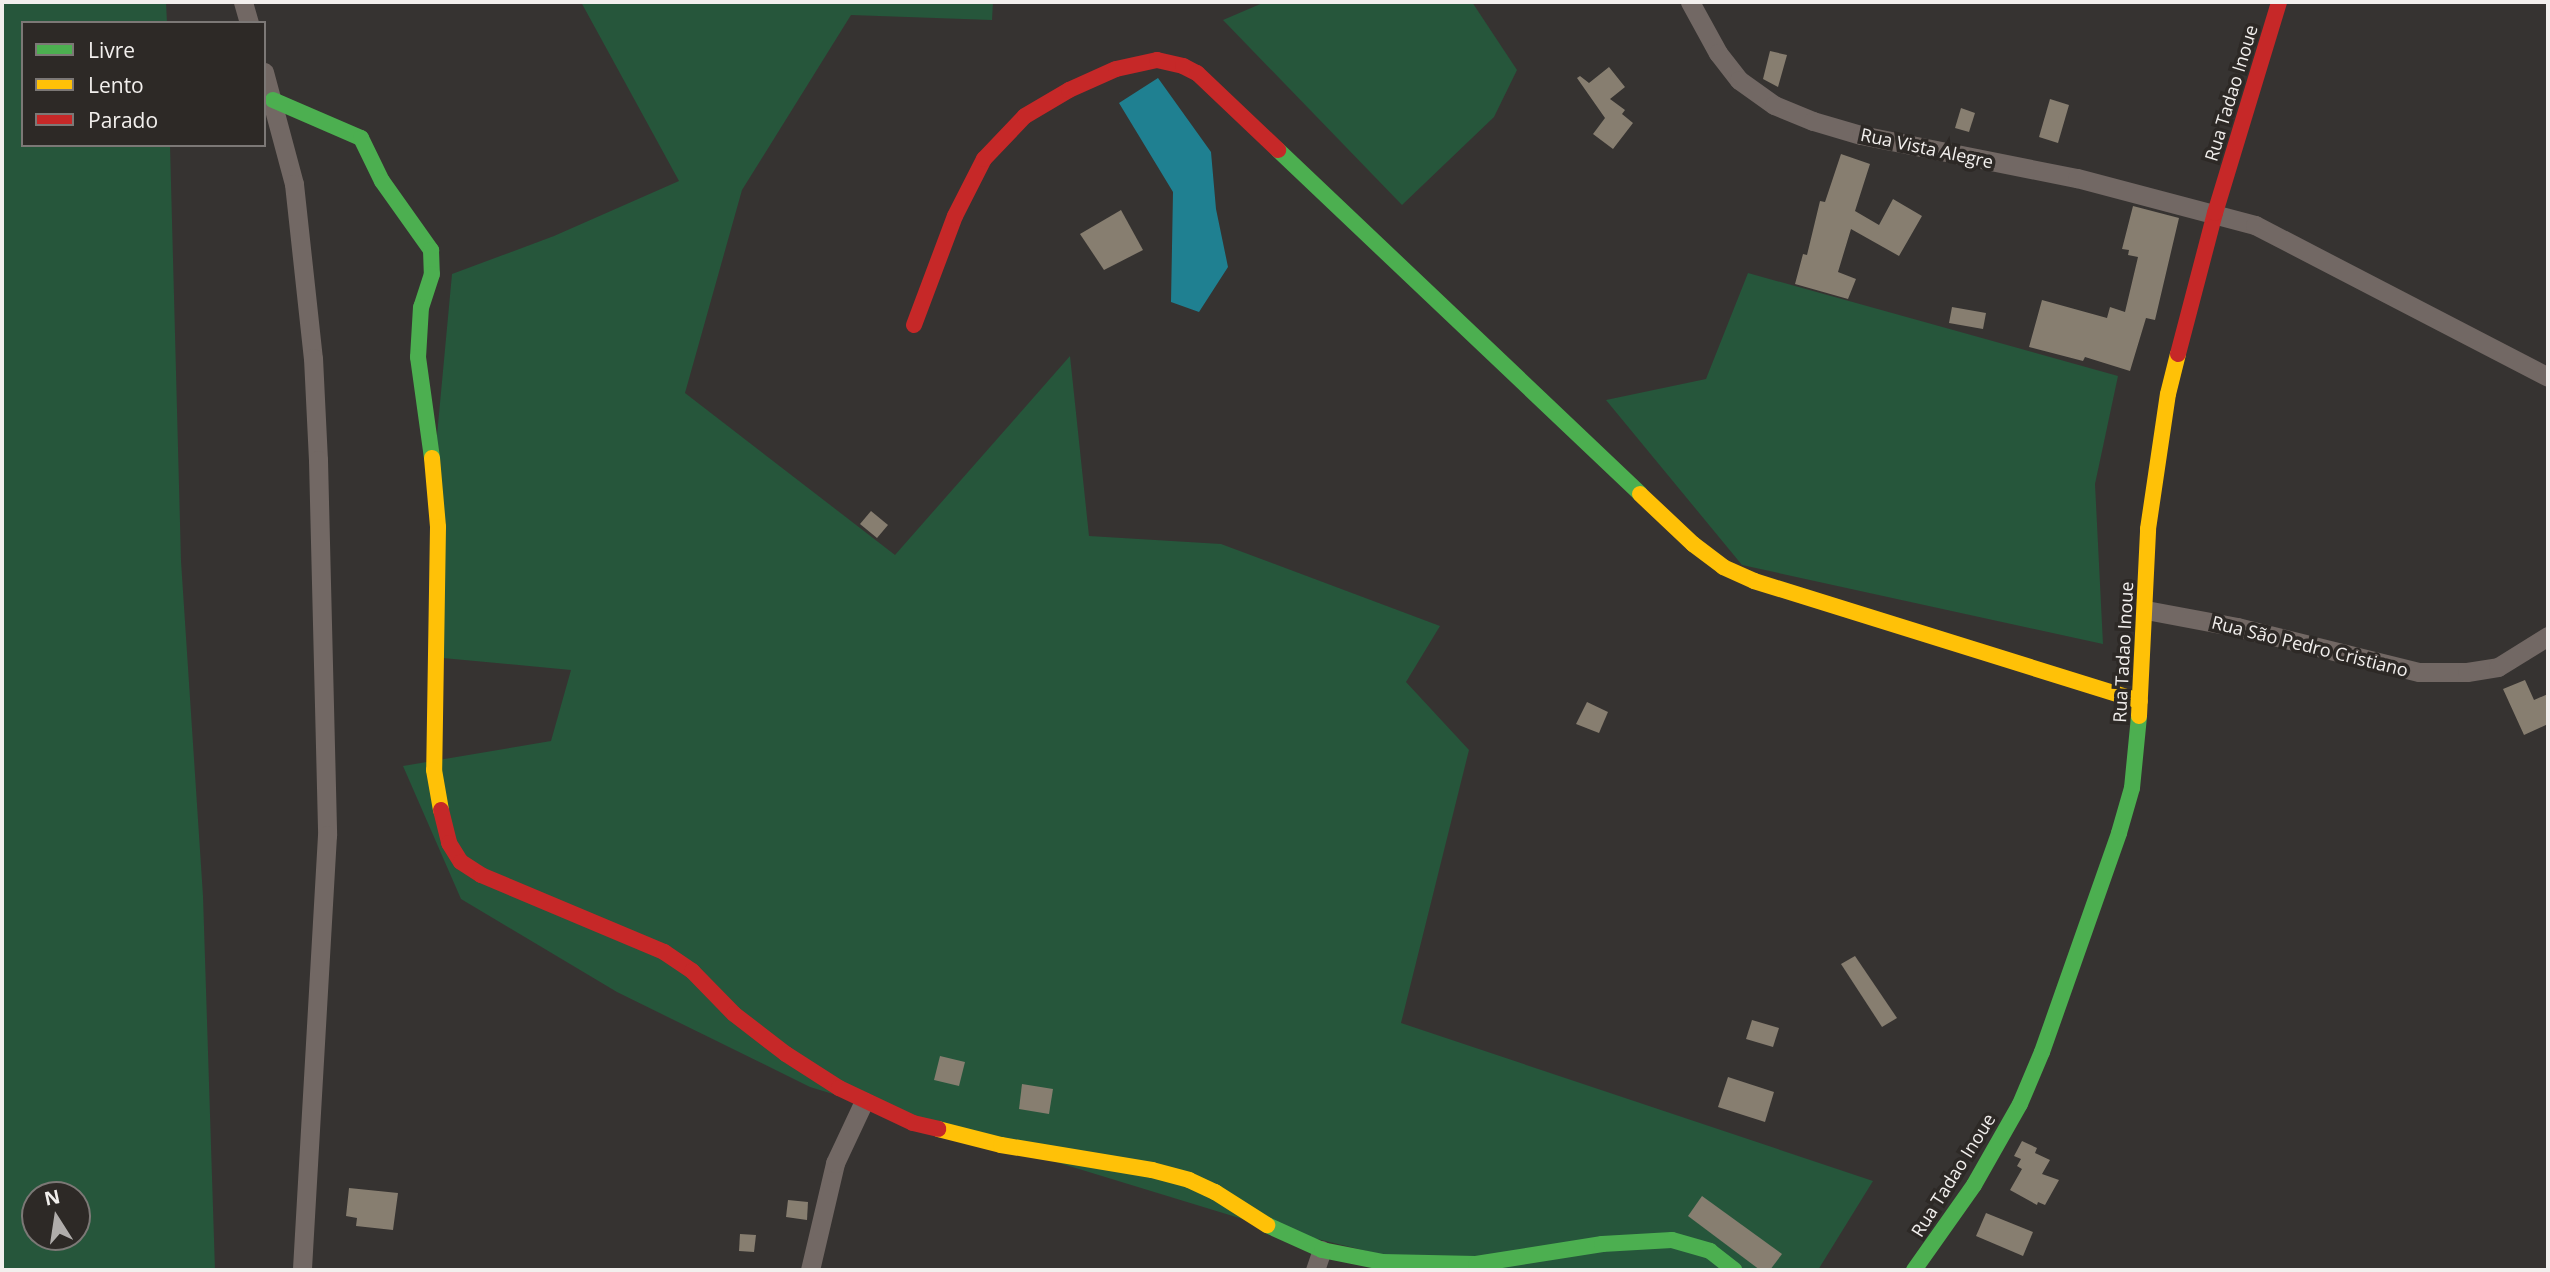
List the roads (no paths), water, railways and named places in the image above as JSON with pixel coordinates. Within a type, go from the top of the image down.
[{"type":"street","points":[[243,2],[248,21]]},
{"type":"street","name":"Rua Vista Alegre","points":[[1690,2],[1718,53],[1739,80],[1774,105],[1813,121],[1861,135],[2077,178],[2215,213],[2266,230],[2402,304],[2548,377]]},
{"type":"street","name":"Rua Tadao Inoue","points":[[1914,1270],[1997,1148],[2042,1052],[2080,948],[2132,788],[2146,610],[2148,529],[2168,394],[2215,213],[2279,2]]},
{"type":"street","points":[[914,325],[955,216],[984,159],[1025,116],[1069,90],[1116,69],[1157,60],[1183,66],[1198,73],[1693,544],[1723,566],[1754,581],[2140,701]]},
{"type":"street","points":[[266,78],[294,184],[304,267],[313,358],[322,573],[327,835],[302,1270]]},
{"type":"street","points":[[273,100],[361,138],[382,181],[431,250],[432,274],[421,307],[418,357],[432,453],[438,527],[434,770],[443,821],[454,853],[461,862],[481,875],[642,940],[671,956],[757,1033],[839,1088],[864,1101],[942,1132],[1080,1160],[1152,1170],[1189,1180],[1215,1192],[1280,1233],[1322,1250],[1382,1262],[1446,1266],[1602,1244],[1672,1240],[1710,1251],[1734,1270]]},
{"type":"street","name":"Rua São Pedro Cristiano","points":[[2146,610],[2237,627],[2419,672],[2467,672],[2498,667],[2548,636]]},
{"type":"street","points":[[810,1270],[835,1163],[864,1101]]},
{"type":"street","points":[[1315,1270],[1322,1250]]},
{"type":"water","points":[[1158,78],[1211,152],[1216,209],[1228,267],[1199,312],[1171,302],[1173,192],[1119,103]]}]
